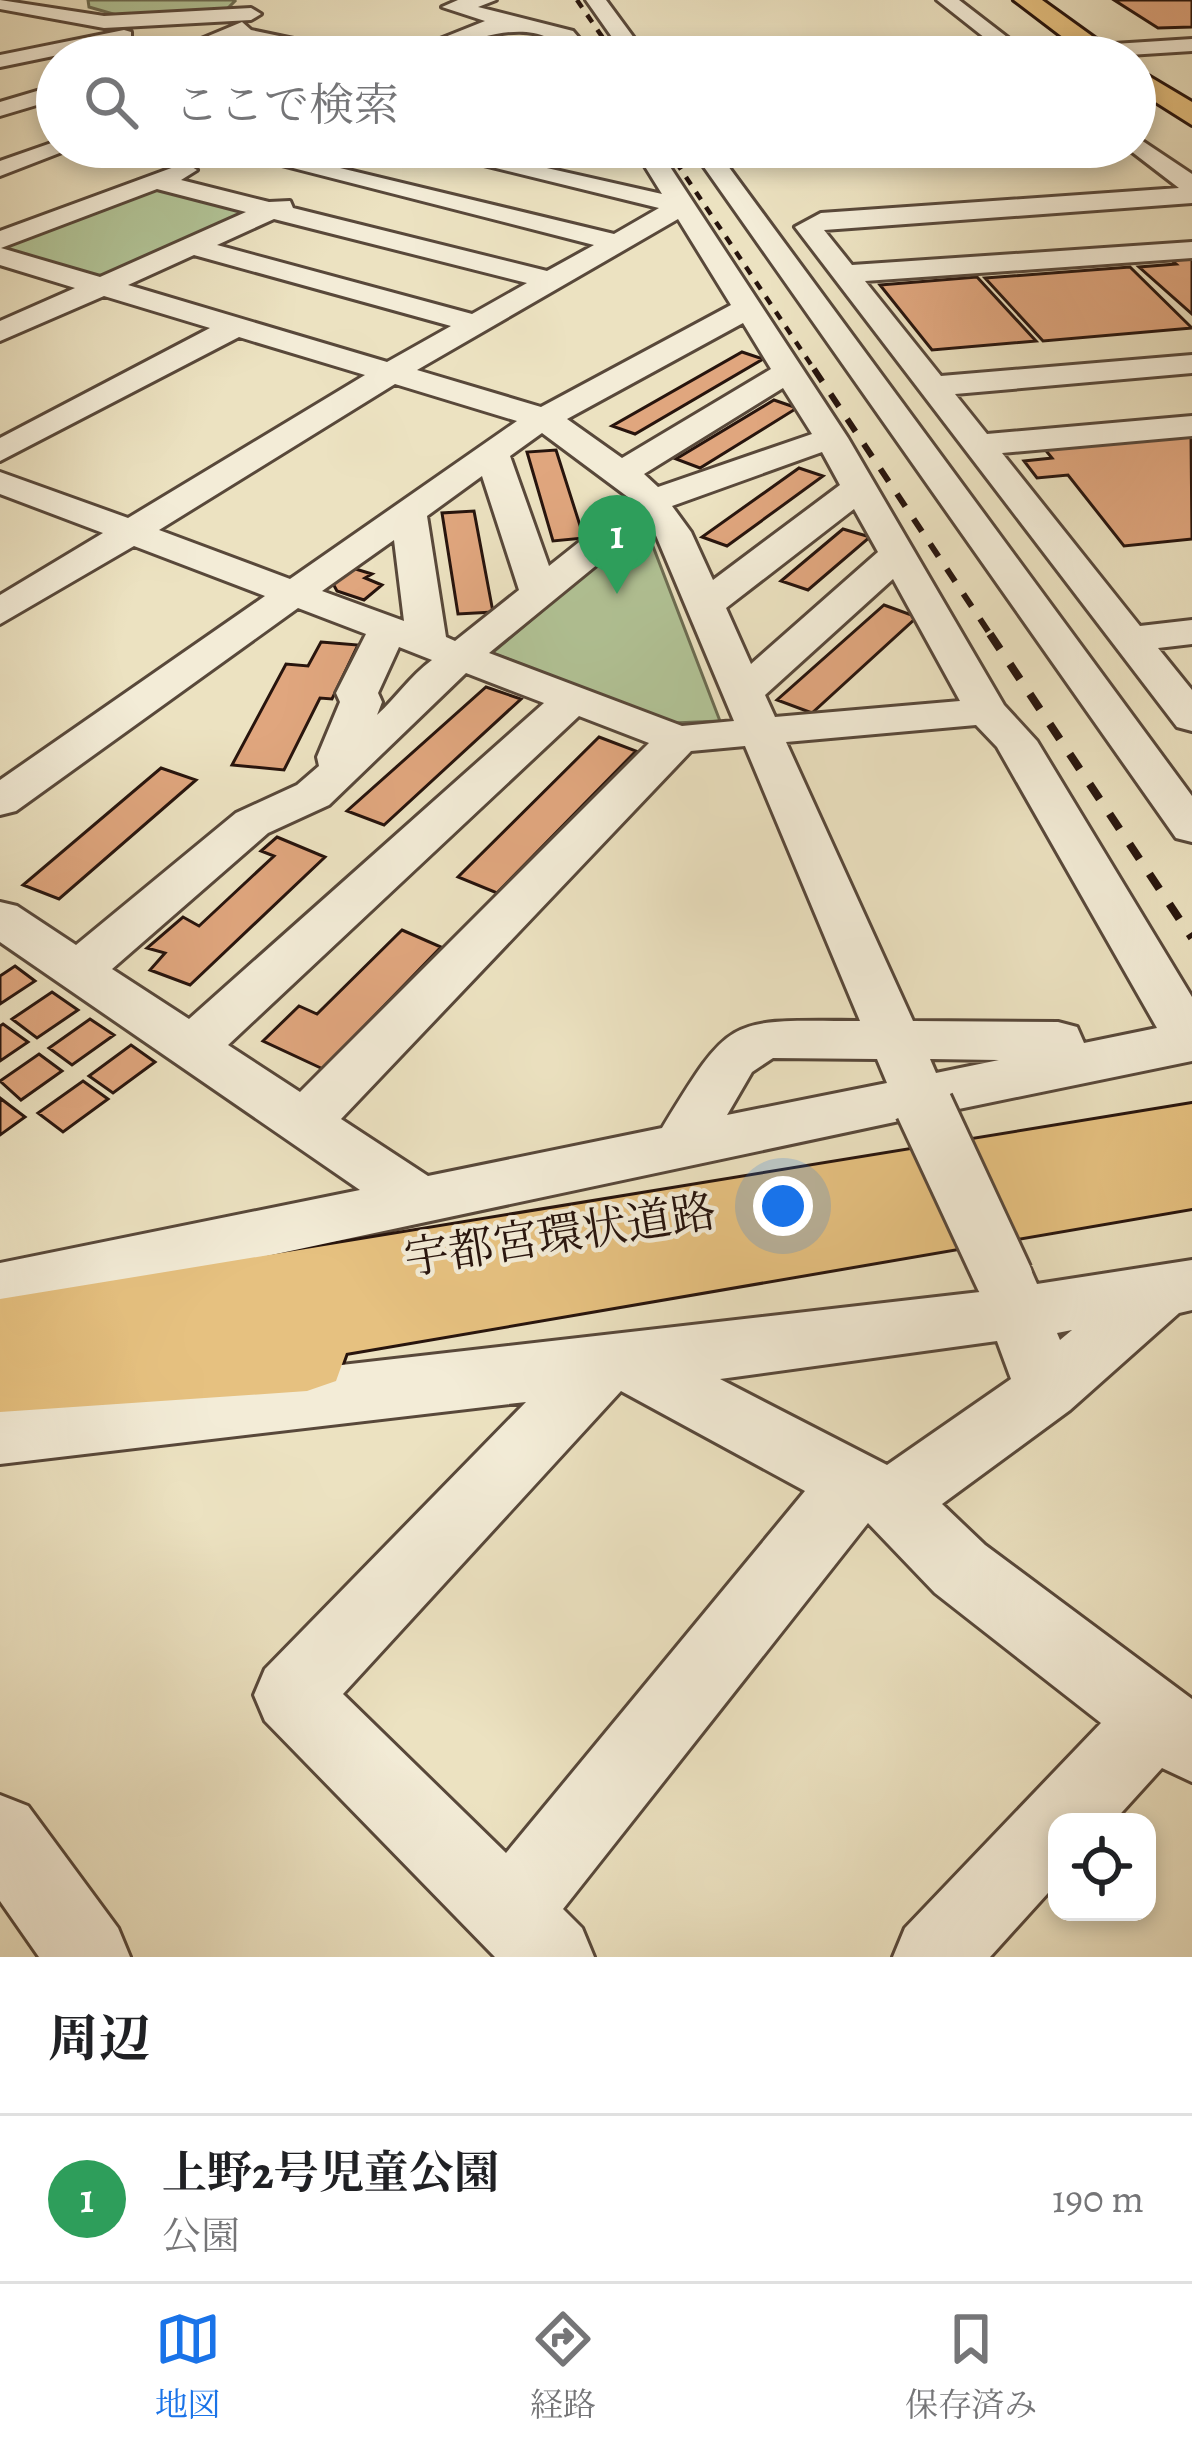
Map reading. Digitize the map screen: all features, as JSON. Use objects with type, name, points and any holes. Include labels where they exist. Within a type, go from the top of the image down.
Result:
[{"type":"highway","points":[[1033,6],[1084,36]]},
{"type":"highway","points":[[1156,78],[1192,99]]},
{"type":"highway","points":[[1156,91],[1192,116]]},
{"type":"highway","points":[[410,1231],[582,1212],[904,1136],[1192,1090]]},
{"type":"highway","name":"宇都宮環状道路","points":[[1,1381],[410,1231],[1192,1132]]},
{"type":"highway","name":"宇都宮環状道路","points":[[1,1381],[1192,1179]]},
{"type":"highway","points":[[1,1381],[362,1350],[1192,1210]]},
{"type":"street","points":[[486,0],[452,7],[567,36]]},
{"type":"street","points":[[596,0],[622,36]]},
{"type":"street","points":[[947,0],[994,36]]},
{"type":"street","points":[[0,3],[104,22],[226,36],[272,36]]},
{"type":"street","points":[[226,36],[258,6]]},
{"type":"street","points":[[461,36],[552,9]]},
{"type":"street","points":[[1156,50],[1192,46]]},
{"type":"street","points":[[0,61],[36,57]]},
{"type":"street","points":[[0,109],[36,98]]},
{"type":"street","points":[[31,100],[36,101]]},
{"type":"street","points":[[0,169],[36,156]]},
{"type":"street","points":[[1156,160],[1192,190]]},
{"type":"street","points":[[0,240],[187,168]]},
{"type":"street","points":[[311,168],[620,243]]},
{"type":"street","points":[[520,168],[682,206]]},
{"type":"street","points":[[0,1288],[410,1231],[682,1143],[913,1081],[1191,1041],[1015,741],[987,711],[831,438],[658,168]]},
{"type":"street","points":[[716,168],[1192,828]]},
{"type":"street","points":[[0,332],[347,177]]},
{"type":"street","points":[[155,182],[552,281]]},
{"type":"street","points":[[1192,190],[821,220],[808,226],[1192,718]]},
{"type":"street","points":[[0,612],[390,373],[682,206]]},
{"type":"street","points":[[191,246],[476,324]]},
{"type":"street","points":[[846,274],[1192,250]]},
{"type":"street","points":[[0,256],[551,424],[604,479],[664,516],[1012,1296],[1047,1390]]},
{"type":"street","points":[[0,801],[492,453],[752,318]]},
{"type":"street","points":[[0,451],[235,327]]},
{"type":"street","points":[[933,386],[1192,364]]},
{"type":"street","points":[[604,479],[788,372]]},
{"type":"street","points":[[978,445],[1192,426]]},
{"type":"street","points":[[343,769],[339,757],[361,702],[357,693],[426,643],[540,596],[616,535],[664,516],[768,460],[831,438]]},
{"type":"street","points":[[492,453],[540,596]]},
{"type":"street","points":[[604,479],[601,525],[616,535]]},
{"type":"street","points":[[0,482],[678,739],[763,735],[987,711]]},
{"type":"street","points":[[705,605],[859,488]]},
{"type":"street","points":[[78,970],[252,823],[313,795],[415,704],[426,643],[408,512]]},
{"type":"street","points":[[744,692],[897,555]]},
{"type":"street","points":[[1130,639],[1192,632]]},
{"type":"street","points":[[193,1046],[573,699]]},
{"type":"street","points":[[304,1121],[678,739]]},
{"type":"street","points":[[0,918],[304,1121],[410,1231]]},
{"type":"street","points":[[682,1143],[745,1046],[786,1037],[913,1081]]},
{"type":"street","points":[[1,1381],[430,1384],[616,1367],[1012,1296],[1177,1287]]},
{"type":"street","points":[[616,1367],[291,1695],[531,1934],[872,1492],[1047,1390],[1177,1287]]},
{"type":"street","points":[[616,1367],[872,1492],[960,1569],[1174,1732],[1073,1813]]},
{"type":"street","points":[[0,1834],[88,1957]]},
{"type":"street","points":[[934,1957],[1048,1836]]},
{"type":"green space","points":[[88,0],[235,1],[225,11],[127,18],[89,7]]},
{"type":"green space","points":[[162,187],[253,210],[110,277],[94,278],[0,250],[0,244]]},
{"type":"green space","points":[[632,535],[649,536],[720,721],[674,723],[492,653]]},
{"type":"building","points":[[1114,0],[1192,0],[1192,27],[1158,28]]},
{"type":"building","points":[[1188,256],[1192,260],[1192,314],[1139,267],[1176,264],[1169,258]]},
{"type":"building","points":[[1130,267],[1192,328],[1043,341],[985,278]]},
{"type":"building","points":[[977,277],[1036,341],[932,350],[880,285]]},
{"type":"building","points":[[742,352],[763,359],[635,434],[612,426]]},
{"type":"building","points":[[774,400],[797,408],[700,468],[676,459]]},
{"type":"building","points":[[1191,435],[1192,539],[1124,546],[1068,475],[1037,478],[1024,461],[1052,458],[1043,447]]},
{"type":"building","points":[[556,450],[584,538],[553,541],[527,452]]},
{"type":"building","points":[[799,468],[823,476],[727,546],[702,537]]},
{"type":"building","points":[[474,511],[493,612],[458,614],[442,513]]},
{"type":"building","points":[[843,529],[870,537],[808,590],[781,581]]},
{"type":"building","points":[[349,567],[372,574],[365,578],[382,585],[364,600],[337,591],[331,580]]},
{"type":"building","points":[[884,605],[917,617],[812,713],[777,700]]},
{"type":"building","points":[[321,642],[358,645],[332,699],[320,698],[284,770],[232,765],[286,664],[308,666]]},
{"type":"building","points":[[486,687],[521,699],[384,825],[347,811]]},
{"type":"building","points":[[599,737],[636,751],[497,893],[458,877]]},
{"type":"building","points":[[161,768],[196,780],[59,899],[23,885]]},
{"type":"building","points":[[277,837],[325,857],[190,985],[150,970],[165,953],[147,948],[183,917],[199,926],[274,856],[261,851]]},
{"type":"building","points":[[402,930],[441,947],[323,1069],[263,1041],[299,1006],[317,1014]]},
{"type":"building","points":[[15,966],[35,981],[0,1004],[0,976]]},
{"type":"building","points":[[52,992],[78,1010],[37,1038],[12,1019]]},
{"type":"building","points":[[90,1019],[114,1035],[72,1065],[49,1048]]},
{"type":"building","points":[[0,1026],[28,1042],[0,1061]]},
{"type":"building","points":[[131,1045],[155,1062],[113,1093],[89,1076]]},
{"type":"building","points":[[39,1054],[62,1071],[21,1100],[0,1081]]},
{"type":"building","points":[[83,1081],[108,1099],[63,1132],[38,1113]]},
{"type":"building","points":[[0,1098],[25,1117],[0,1135]]},
{"type":"railway","points":[[577,0],[602,36]]},
{"type":"railway","points":[[680,168],[814,369]]},
{"type":"railway","points":[[814,369],[992,637]]},
{"type":"railway","points":[[990,634],[1192,938]]},
{"type":"place","name":"上野2号児童公園","points":[[617,594]]}]
